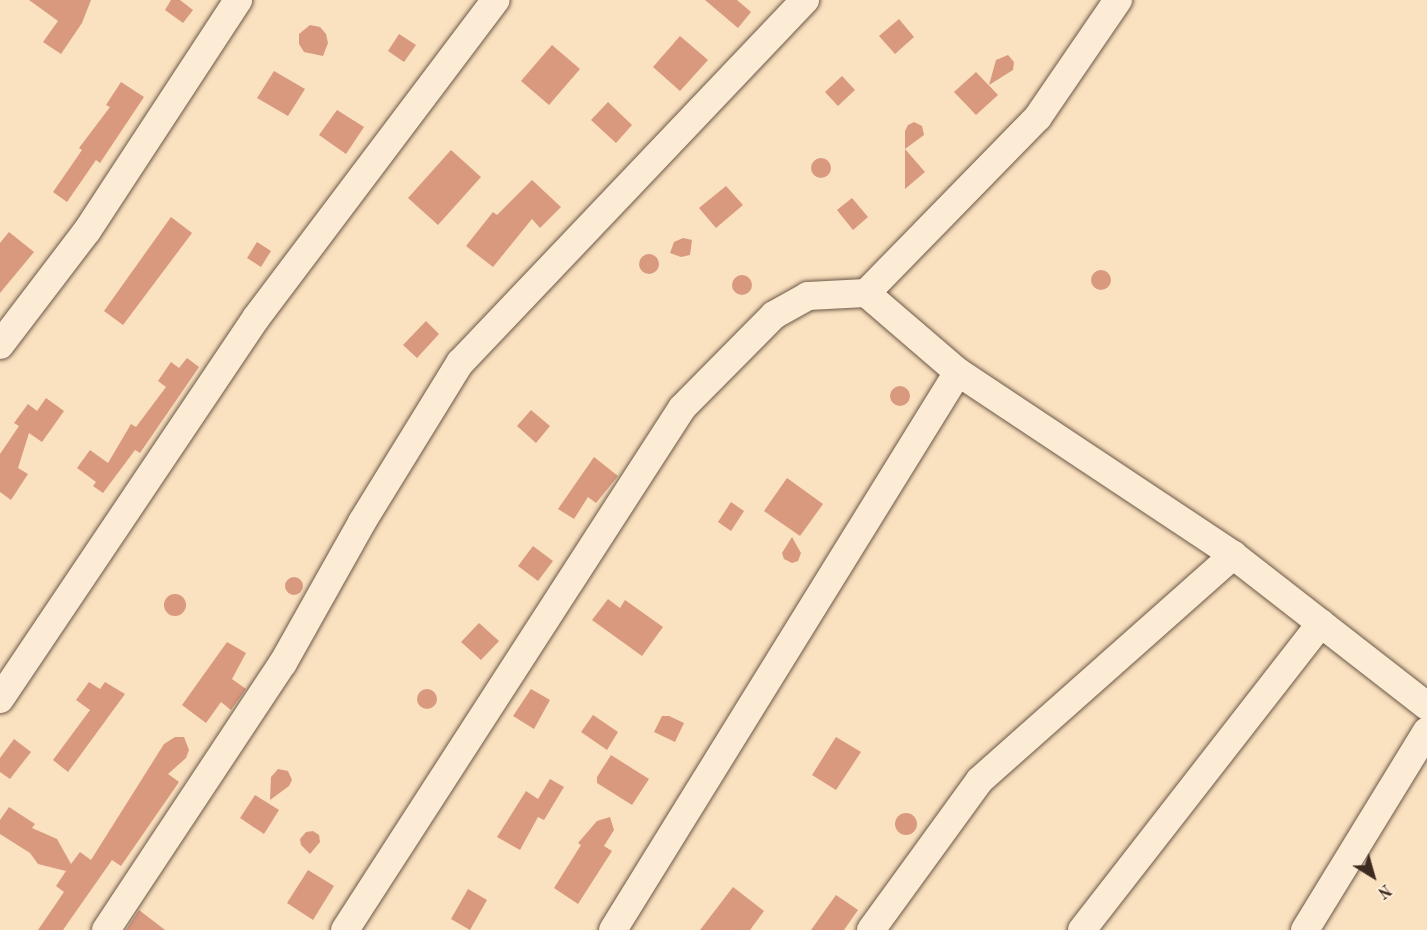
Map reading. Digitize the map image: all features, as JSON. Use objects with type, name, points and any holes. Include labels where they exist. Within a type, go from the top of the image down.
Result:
[{"type":"street","points":[[0,345],[87,231],[238,0]]},
{"type":"street","points":[[0,699],[256,318],[496,0]]},
{"type":"street","points":[[106,930],[283,663],[363,522],[460,363],[805,0]]},
{"type":"street","points":[[345,930],[682,408],[774,315],[808,296],[866,293],[1038,117],[1118,0]]},
{"type":"street","points":[[866,293],[958,372],[1233,555],[1427,706]]},
{"type":"street","points":[[613,930],[958,372]]},
{"type":"street","points":[[871,930],[980,780],[1233,555]]},
{"type":"street","points":[[1082,930],[1321,623]]},
{"type":"street","points":[[1305,930],[1427,731]]},
{"type":"building","points":[[29,0],[91,0],[82,23],[61,54],[43,42],[58,21]]},
{"type":"building","points":[[171,0],[180,0],[193,10],[183,23],[165,10]]},
{"type":"building","points":[[705,0],[737,0],[751,12],[738,28]]},
{"type":"building","points":[[899,19],[914,37],[895,54],[879,36]]},
{"type":"building","points":[[310,25],[320,27],[326,34],[328,43],[323,56],[304,52],[299,44],[299,34]]},
{"type":"building","points":[[399,34],[416,45],[404,62],[388,51]]},
{"type":"building","points":[[680,36],[708,60],[680,91],[653,67]]},
{"type":"building","points":[[552,45],[580,69],[549,105],[521,81]]},
{"type":"building","points":[[1008,55],[1014,62],[1013,70],[989,85],[996,60]]},
{"type":"building","points":[[274,71],[305,89],[288,116],[257,98]]},
{"type":"building","points":[[976,72],[998,95],[976,115],[954,92]]},
{"type":"building","points":[[842,76],[855,90],[838,106],[825,92]]},
{"type":"building","points":[[121,82],[144,97],[100,163],[96,160],[67,202],[53,192],[82,150],[79,148],[110,107],[106,105]]},
{"type":"building","points":[[608,102],[632,125],[616,143],[591,120]]},
{"type":"building","points":[[337,110],[364,127],[346,154],[319,135]]},
{"type":"building","points":[[914,122],[922,126],[924,135],[905,149],[905,131],[908,125]]},
{"type":"building","points":[[905,149],[925,172],[905,189]]},
{"type":"building","points":[[451,150],[481,177],[438,225],[408,198]]},
{"type":"building","points":[[821,158],[828,161],[831,168],[828,175],[821,178],[814,175],[811,168],[814,161]]},
{"type":"building","points":[[532,180],[561,207],[540,228],[532,219],[493,267],[466,246],[493,212],[497,215]]},
{"type":"building","points":[[726,186],[743,205],[716,228],[699,208]]},
{"type":"building","points":[[852,198],[868,217],[853,230],[837,210]]},
{"type":"building","points":[[171,217],[192,233],[123,325],[104,311]]},
{"type":"building","points":[[9,232],[34,252],[0,293],[0,243]]},
{"type":"building","points":[[683,238],[692,240],[690,255],[681,257],[670,253],[674,242]]},
{"type":"building","points":[[257,242],[271,251],[261,267],[247,258]]},
{"type":"building","points":[[649,254],[656,257],[659,264],[656,271],[649,274],[642,271],[639,264],[642,257]]},
{"type":"building","points":[[1101,270],[1108,273],[1111,280],[1108,287],[1101,290],[1094,287],[1091,280],[1094,273]]},
{"type":"building","points":[[742,275],[749,278],[752,285],[749,292],[742,295],[735,292],[732,285],[735,278]]},
{"type":"building","points":[[426,321],[439,334],[417,358],[403,345]]},
{"type":"building","points":[[187,358],[199,367],[140,453],[135,450],[103,493],[93,486],[96,482],[77,468],[90,450],[108,463],[131,424],[136,427],[166,387],[158,381],[171,362],[179,368]]},
{"type":"building","points":[[900,386],[907,389],[910,396],[907,403],[900,406],[893,403],[890,396],[893,389]]},
{"type":"building","points":[[46,398],[64,411],[42,442],[29,433],[18,468],[28,474],[11,500],[0,492],[0,454],[19,426],[14,423],[28,404],[37,411]]},
{"type":"building","points":[[531,410],[550,426],[536,443],[517,426]]},
{"type":"building","points":[[594,457],[618,476],[596,503],[588,497],[574,519],[558,509]]},
{"type":"building","points":[[787,478],[823,504],[800,536],[764,511]]},
{"type":"building","points":[[731,502],[744,511],[731,531],[718,522]]},
{"type":"building","points":[[792,537],[801,553],[798,561],[792,563],[784,559],[782,553]]},
{"type":"building","points":[[533,546],[553,561],[538,581],[518,566]]},
{"type":"building","points":[[290,577],[298,577],[303,582],[301,593],[290,595],[285,590],[285,582]]},
{"type":"building","points":[[175,594],[183,597],[186,605],[183,613],[175,616],[167,613],[164,605],[167,597]]},
{"type":"building","points":[[608,599],[620,608],[625,600],[663,627],[642,656],[592,620]]},
{"type":"building","points":[[479,623],[499,641],[481,660],[461,642]]},
{"type":"building","points":[[227,642],[246,653],[232,679],[246,689],[231,710],[221,702],[206,723],[182,705]]},
{"type":"building","points":[[89,682],[100,689],[105,682],[125,694],[68,772],[53,760],[90,710],[76,700]]},
{"type":"building","points":[[427,689],[434,692],[437,699],[434,706],[427,709],[420,706],[417,699],[420,692]]},
{"type":"building","points":[[531,689],[550,700],[534,729],[513,716]]},
{"type":"building","points":[[593,715],[618,732],[607,750],[581,732]]},
{"type":"building","points":[[662,716],[669,716],[684,723],[675,742],[654,732]]},
{"type":"building","points":[[175,737],[184,737],[189,750],[186,758],[168,774],[179,782],[121,866],[112,860],[63,930],[38,930],[64,892],[56,886],[66,871],[38,864],[30,853],[0,834],[0,820],[9,807],[35,824],[32,828],[57,839],[71,864],[80,852],[91,860],[164,744]]},
{"type":"building","points":[[836,737],[861,752],[836,790],[812,775]]},
{"type":"building","points":[[14,739],[31,752],[10,779],[0,772],[0,758]]},
{"type":"building","points":[[611,755],[649,779],[632,805],[597,783],[597,777]]},
{"type":"building","points":[[278,769],[288,771],[292,780],[289,786],[270,800],[271,777]]},
{"type":"building","points":[[550,779],[564,787],[544,820],[538,817],[520,850],[497,837],[526,791],[538,799]]},
{"type":"building","points":[[255,795],[279,810],[264,834],[240,818]]},
{"type":"building","points":[[906,813],[914,816],[917,824],[914,832],[906,835],[898,832],[895,824],[898,816]]},
{"type":"building","points":[[610,817],[614,830],[604,846],[612,851],[578,904],[554,888],[581,845],[578,843],[597,821]]},
{"type":"building","points":[[313,831],[319,835],[320,842],[310,854],[301,845],[300,839],[306,832]]},
{"type":"building","points":[[308,870],[334,886],[313,920],[287,903]]},
{"type":"building","points":[[733,887],[764,911],[750,930],[700,930]]},
{"type":"building","points":[[468,889],[487,900],[470,930],[451,919]]},
{"type":"building","points":[[836,895],[858,910],[844,930],[811,930]]},
{"type":"building","points":[[139,910],[165,930],[126,930]]}]
